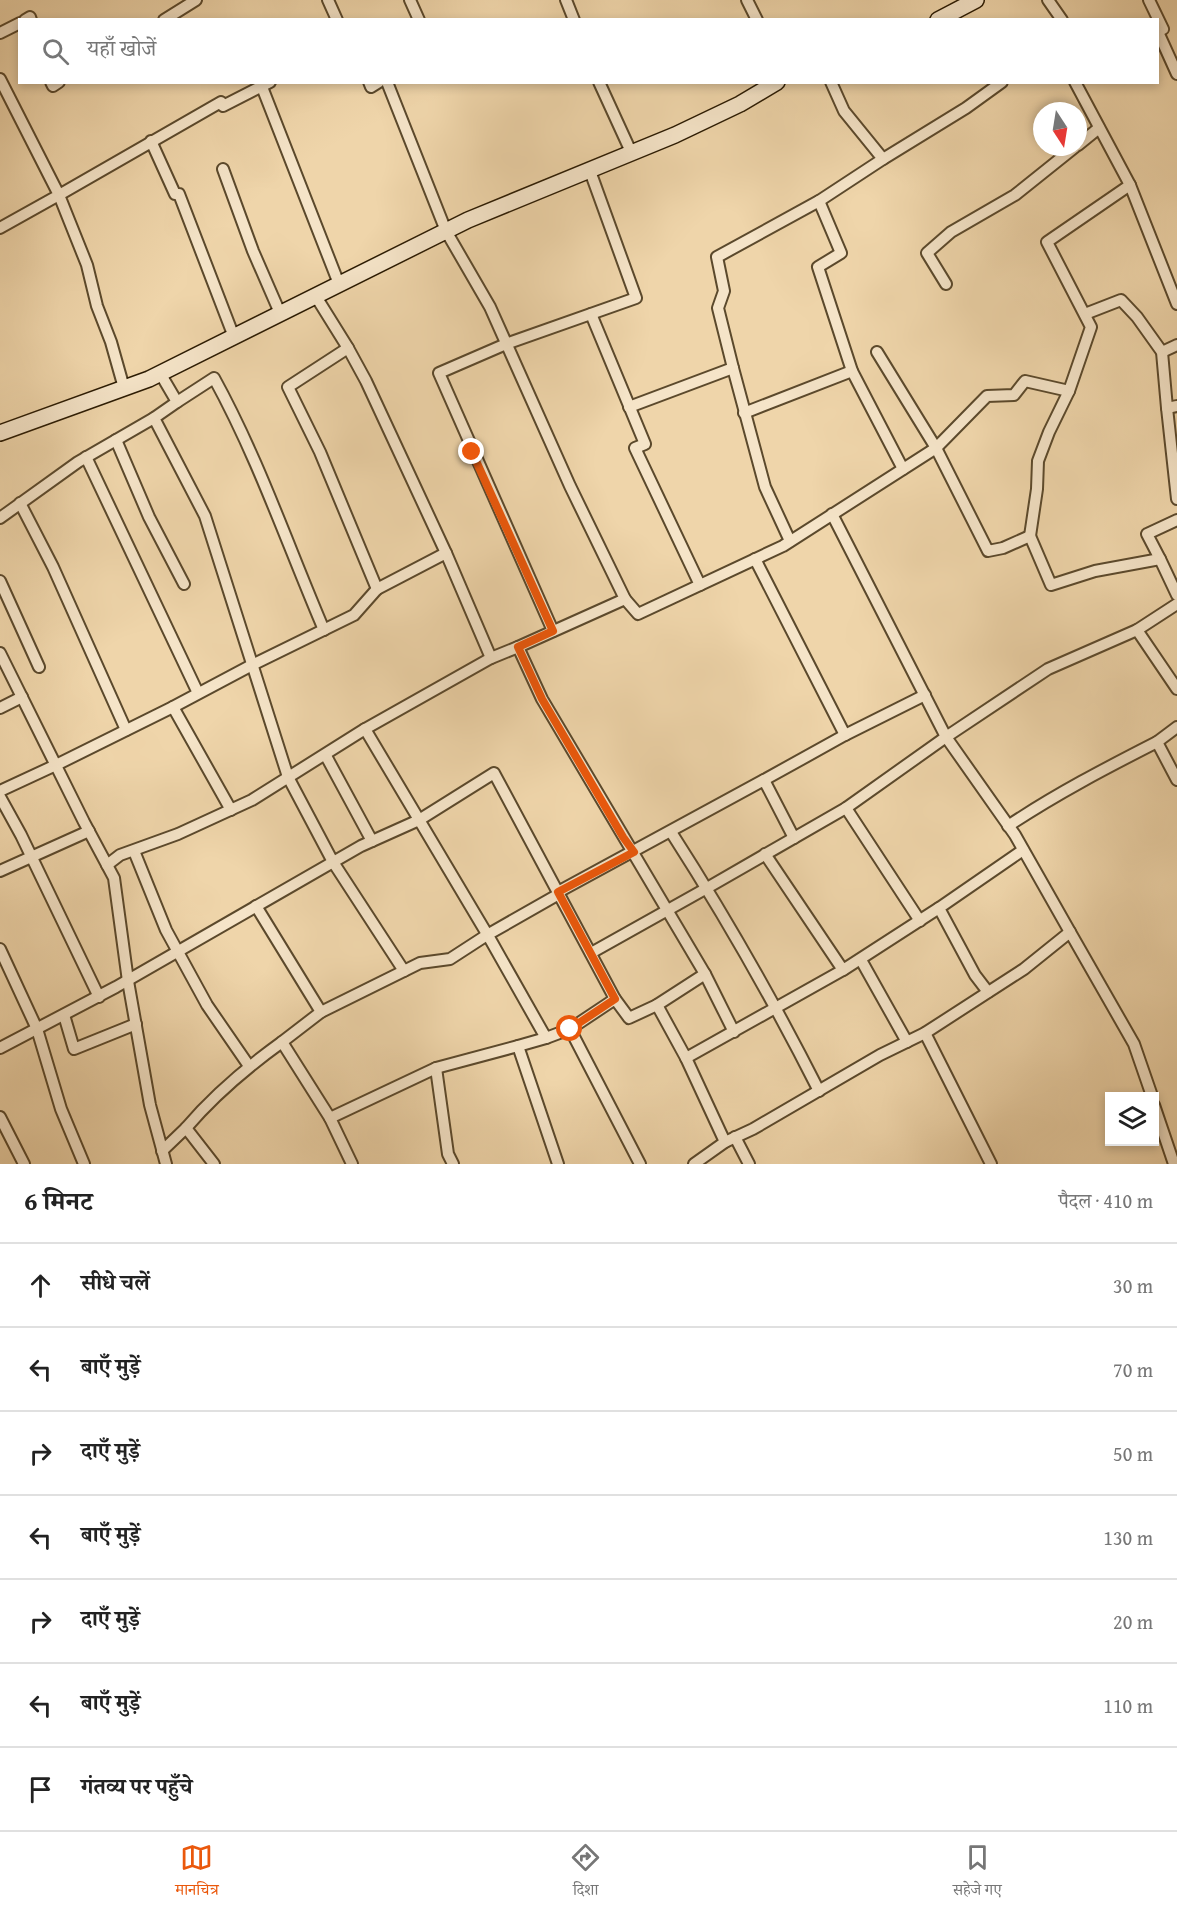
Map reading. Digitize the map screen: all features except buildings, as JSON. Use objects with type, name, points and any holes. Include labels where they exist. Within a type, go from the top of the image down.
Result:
[{"type":"street","points":[[167,18],[196,0]]},
{"type":"street","points":[[328,0],[336,18]]},
{"type":"street","points":[[410,0],[418,18]]},
{"type":"street","points":[[566,0],[573,18]]},
{"type":"street","points":[[747,0],[756,18]]},
{"type":"street","points":[[942,18],[976,0]]},
{"type":"street","points":[[1048,0],[1061,18]]},
{"type":"street","points":[[1149,0],[1158,18]]},
{"type":"street","points":[[0,33],[18,23]]},
{"type":"street","points":[[1159,34],[1177,74]]},
{"type":"street","points":[[0,79],[58,195],[87,265],[97,306],[111,342],[124,388]]},
{"type":"street","points":[[388,84],[446,231],[490,307],[570,486],[625,599],[638,614],[790,542],[936,448],[987,396],[1014,395],[1025,381],[1069,391]]},
{"type":"street","points":[[600,84],[632,154]]},
{"type":"street","points":[[0,433],[160,373],[468,220],[632,154],[740,104],[774,84]]},
{"type":"street","points":[[832,84],[844,111],[883,159]]},
{"type":"street","points":[[790,542],[765,487],[744,413],[718,308],[724,291],[717,257],[819,201],[966,108],[999,84]]},
{"type":"street","points":[[1076,84],[1130,185],[1177,304]]},
{"type":"street","points":[[0,228],[220,102],[223,106],[266,85],[339,284]]},
{"type":"street","points":[[1087,138],[1099,128]]},
{"type":"street","points":[[151,141],[175,194],[179,194],[234,337]]},
{"type":"street","points":[[946,284],[927,253],[951,232],[1015,195],[1064,156]]},
{"type":"street","points":[[223,169],[253,251],[280,313]]},
{"type":"street","points":[[553,631],[439,373],[506,344],[636,298],[590,171]]},
{"type":"street","points":[[1130,185],[1047,242],[1092,327],[1069,391],[1038,461],[1037,489],[1030,536],[1051,585],[1095,571],[1160,559]]},
{"type":"street","points":[[819,201],[842,253],[818,267],[852,371],[903,468]]},
{"type":"street","points":[[315,295],[366,381],[446,553],[491,658]]},
{"type":"street","points":[[1085,314],[1121,300],[1137,317],[1162,352],[1172,407],[1177,499]]},
{"type":"street","points":[[591,314],[645,444],[635,448],[700,585]]},
{"type":"street","points":[[1162,352],[1177,345]]},
{"type":"street","points":[[348,348],[288,387],[320,452],[377,589]]},
{"type":"street","points":[[877,352],[936,448],[988,551],[1003,548],[1030,536]]},
{"type":"street","points":[[629,407],[733,368]]},
{"type":"street","points":[[744,413],[852,371]]},
{"type":"street","points":[[160,373],[177,402]]},
{"type":"street","points":[[0,518],[86,457],[154,418],[214,378],[231,409],[258,470],[324,630]]},
{"type":"street","points":[[154,418],[206,516],[288,777],[333,862],[404,972]]},
{"type":"street","points":[[116,440],[149,517],[184,584]]},
{"type":"street","points":[[86,457],[198,693]]},
{"type":"street","points":[[20,503],[53,567],[126,730]]},
{"type":"street","points":[[832,514],[946,737],[1023,850],[1134,1044],[1151,1092]]},
{"type":"street","points":[[1177,520],[1147,534],[1177,595]]},
{"type":"street","points":[[0,790],[56,765],[354,615],[377,589],[446,553]]},
{"type":"street","points":[[755,559],[844,735]]},
{"type":"street","points":[[0,581],[39,667]]},
{"type":"street","points":[[107,864],[120,855],[252,800],[326,756],[365,729],[491,658],[625,599]]},
{"type":"street","points":[[591,952],[846,808],[946,737],[1048,669],[1137,630],[1177,604]]},
{"type":"street","points":[[1137,630],[1177,689]]},
{"type":"street","points":[[518,647],[542,699],[668,909],[705,974],[734,1032]]},
{"type":"street","points":[[0,653],[114,878],[128,981],[150,1105],[166,1164]]},
{"type":"street","points":[[162,1151],[203,1108],[249,1066],[321,1012],[420,963],[450,959],[559,893],[844,735],[925,695]]},
{"type":"street","points":[[0,708],[22,697]]},
{"type":"street","points":[[173,707],[231,810]]},
{"type":"street","points":[[1008,826],[1091,776],[1156,742],[1177,727]]},
{"type":"street","points":[[365,729],[546,1038]]},
{"type":"street","points":[[1156,742],[1177,780]]},
{"type":"street","points":[[326,756],[372,841]]},
{"type":"street","points":[[0,1048],[128,981],[333,862],[418,820],[494,773],[615,999],[629,1018],[657,1005],[705,974]]},
{"type":"street","points":[[764,780],[794,838]]},
{"type":"street","points":[[0,797],[99,997]]},
{"type":"street","points":[[846,808],[920,921]]},
{"type":"street","points":[[0,871],[89,831]]},
{"type":"street","points":[[671,832],[707,888],[777,1008],[819,1091]]},
{"type":"street","points":[[686,1058],[861,960],[1023,850]]},
{"type":"street","points":[[134,851],[166,930],[207,1005],[249,1066]]},
{"type":"street","points":[[765,854],[843,970]]},
{"type":"street","points":[[256,906],[321,1012]]},
{"type":"street","points":[[939,908],[975,975],[988,992]]},
{"type":"street","points":[[694,1164],[730,1139],[925,1034],[1024,969],[1070,932]]},
{"type":"street","points":[[0,949],[37,1029],[61,1109],[84,1164]]},
{"type":"street","points":[[861,960],[907,1042]]},
{"type":"street","points":[[330,1118],[436,1068],[546,1038],[570,1029],[615,999]]},
{"type":"street","points":[[657,1005],[730,1139],[749,1164]]},
{"type":"street","points":[[64,1015],[74,1049],[136,1024]]},
{"type":"street","points":[[570,1029],[640,1164]]},
{"type":"street","points":[[925,1034],[991,1164]]},
{"type":"street","points":[[282,1042],[330,1118],[352,1164]]},
{"type":"street","points":[[518,1046],[558,1164]]},
{"type":"street","points":[[436,1068],[448,1154],[453,1164]]},
{"type":"street","points":[[1159,1117],[1174,1164]]},
{"type":"street","points":[[2,1124],[24,1164]]},
{"type":"street","points":[[186,1128],[214,1164]]},
{"type":"route","points":[[472,452],[553,631],[518,647],[542,699],[634,852],[558,892],[615,999],[570,1029]]}]
